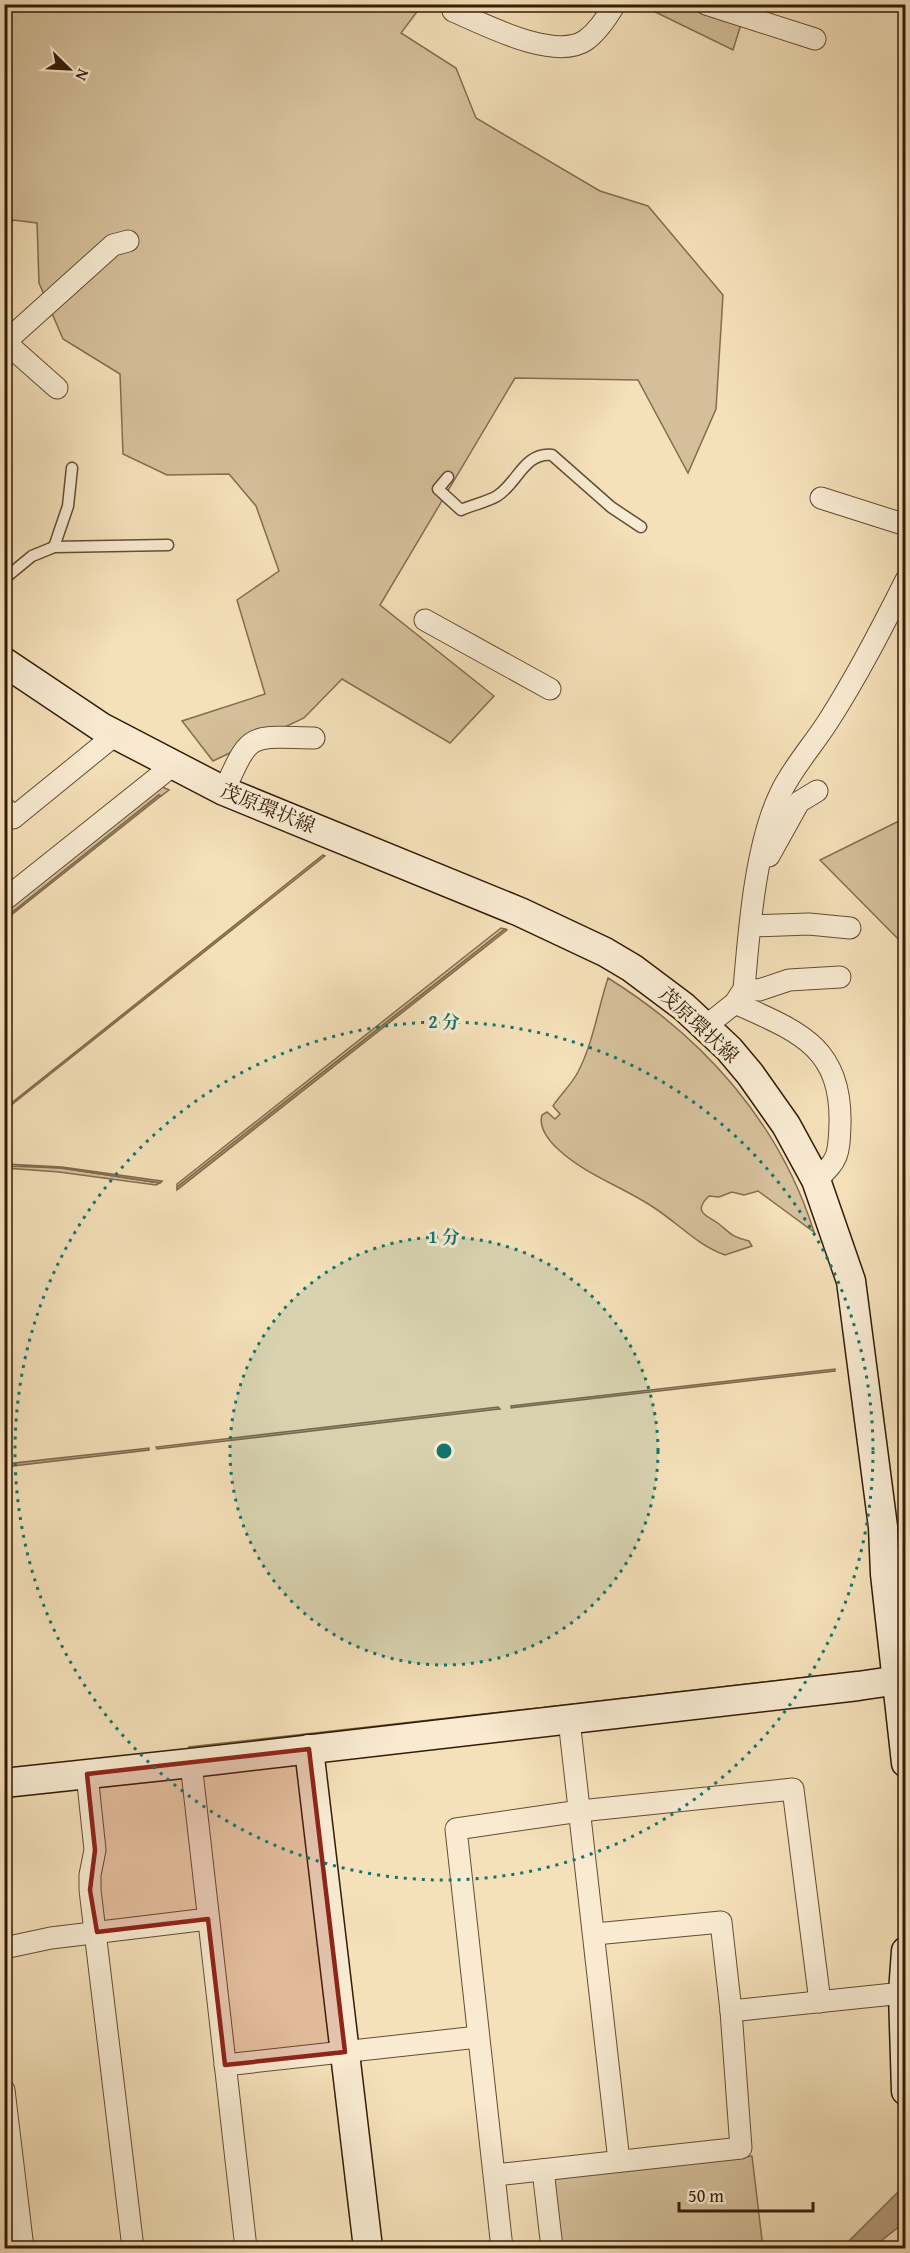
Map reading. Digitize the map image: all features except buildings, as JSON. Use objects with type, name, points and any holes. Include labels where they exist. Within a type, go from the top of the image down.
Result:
[{"type":"main road","name":"茂原環状線","points":[[4,662],[114,735],[224,791],[577,937],[632,968],[706,1026],[729,1049],[769,1099],[802,1152],[816,1180],[851,1281],[883,1527],[885,1574],[901,1679],[906,1763]]},
{"type":"main road","points":[[4,1783],[191,1764],[901,1679]]},
{"type":"main road","points":[[309,1749],[368,2248]]},
{"type":"main road","points":[[906,1951],[903,1993],[906,2091]]},
{"type":"street","points":[[453,11],[528,41],[554,46],[572,46],[586,40],[615,4]]},
{"type":"street","points":[[706,4],[815,39]]},
{"type":"street","points":[[57,388],[4,340],[13,335],[113,245],[128,241]]},
{"type":"street","points":[[821,498],[906,525]]},
{"type":"street","points":[[740,996],[756,881],[765,838],[781,792],[829,720],[870,652],[906,580]]},
{"type":"street","points":[[425,620],[550,689]]},
{"type":"street","points":[[4,807],[13,818],[114,735]]},
{"type":"street","points":[[224,791],[248,744],[259,737],[314,738]]},
{"type":"street","points":[[4,900],[172,766]]},
{"type":"street","points":[[756,881],[799,802],[817,791]]},
{"type":"street","points":[[751,926],[808,924],[850,928]]},
{"type":"street","points":[[706,1026],[740,996],[789,980],[840,977]]},
{"type":"street","points":[[740,996],[801,1036],[823,1056],[833,1073],[839,1104],[839,1154],[830,1169],[816,1180]]},
{"type":"street","points":[[569,1719],[619,2161]]},
{"type":"street","points":[[191,1764],[246,2248]]},
{"type":"street","points":[[87,1774],[95,1843],[90,1890],[97,1932],[133,2248]]},
{"type":"street","points":[[502,2248],[456,1829],[580,1811],[793,1789],[820,2002]]},
{"type":"street","points":[[4,1948],[51,1938],[208,1919]]},
{"type":"street","points":[[495,2175],[741,2148],[731,2011],[721,1922],[595,1934]]},
{"type":"street","points":[[731,2011],[903,1993]]},
{"type":"street","points":[[225,2065],[478,2037]]},
{"type":"street","points":[[4,2090],[23,2248]]},
{"type":"street","points":[[543,2170],[552,2248]]},
{"type":"lane","points":[[448,477],[438,489],[461,510],[498,496],[531,460],[542,454],[552,455],[611,507],[641,527]]},
{"type":"lane","points":[[54,547],[68,506],[72,468]]},
{"type":"lane","points":[[4,579],[32,556],[54,547],[168,545]]},
{"type":"highlighted area","points":[[309,1749],[345,2052],[225,2065],[208,1919],[97,1932],[90,1890],[95,1850],[87,1774]]},
{"type":"shaded area","points":[[5,5],[422,5],[401,33],[456,68],[476,118],[600,191],[648,206],[723,295],[716,409],[688,473],[638,380],[515,378],[380,605],[494,696],[450,743],[342,679],[304,718],[213,761],[182,721],[265,694],[237,600],[279,571],[256,506],[229,474],[167,475],[123,454],[120,374],[63,339],[39,283],[37,223],[13,220],[5,230]]},
{"type":"shaded area","points":[[641,5],[747,5],[733,50]]},
{"type":"shaded area","points":[[162,787],[169,790],[159,795],[5,918],[5,910]]},
{"type":"shaded area","points":[[159,795],[161,796],[5,920],[5,918]]},
{"type":"shaded area","points":[[905,818],[905,946],[820,860]]},
{"type":"shaded area","points":[[323,855],[325,856],[5,1110],[5,1108]]},
{"type":"shaded area","points":[[501,928],[505,929],[177,1187],[177,1184]]},
{"type":"shaded area","points":[[505,929],[507,930],[177,1190],[177,1187]]},
{"type":"shaded area","points":[[608,978],[643,1001],[675,1027],[734,1086],[759,1119],[781,1155],[799,1192],[814,1232],[758,1191],[744,1195],[732,1192],[719,1197],[709,1196],[702,1206],[704,1213],[732,1235],[749,1241],[752,1246],[725,1255],[697,1240],[641,1200],[581,1167],[549,1139],[543,1130],[542,1115],[547,1112],[555,1119],[560,1114],[553,1106],[575,1077],[583,1061]]},
{"type":"shaded area","points":[[5,1164],[62,1167],[162,1181],[160,1183],[61,1168]]},
{"type":"shaded area","points":[[5,1166],[61,1168],[160,1183],[156,1185],[59,1172],[5,1168]]},
{"type":"shaded area","points":[[835,1369],[835,1371],[511,1408],[511,1406]]},
{"type":"shaded area","points":[[498,1407],[500,1409],[157,1449],[156,1447]]},
{"type":"shaded area","points":[[149,1448],[149,1450],[5,1467],[5,1464]]},
{"type":"shaded area","points":[[835,1674],[546,1709],[545,1707]]},
{"type":"shaded area","points":[[537,1708],[537,1710],[190,1750],[189,1747]]},
{"type":"shaded area","points":[[752,2156],[763,2248],[559,2248],[551,2179]]},
{"type":"shaded area","points":[[905,2185],[905,2222],[872,2248],[842,2248]]}]
